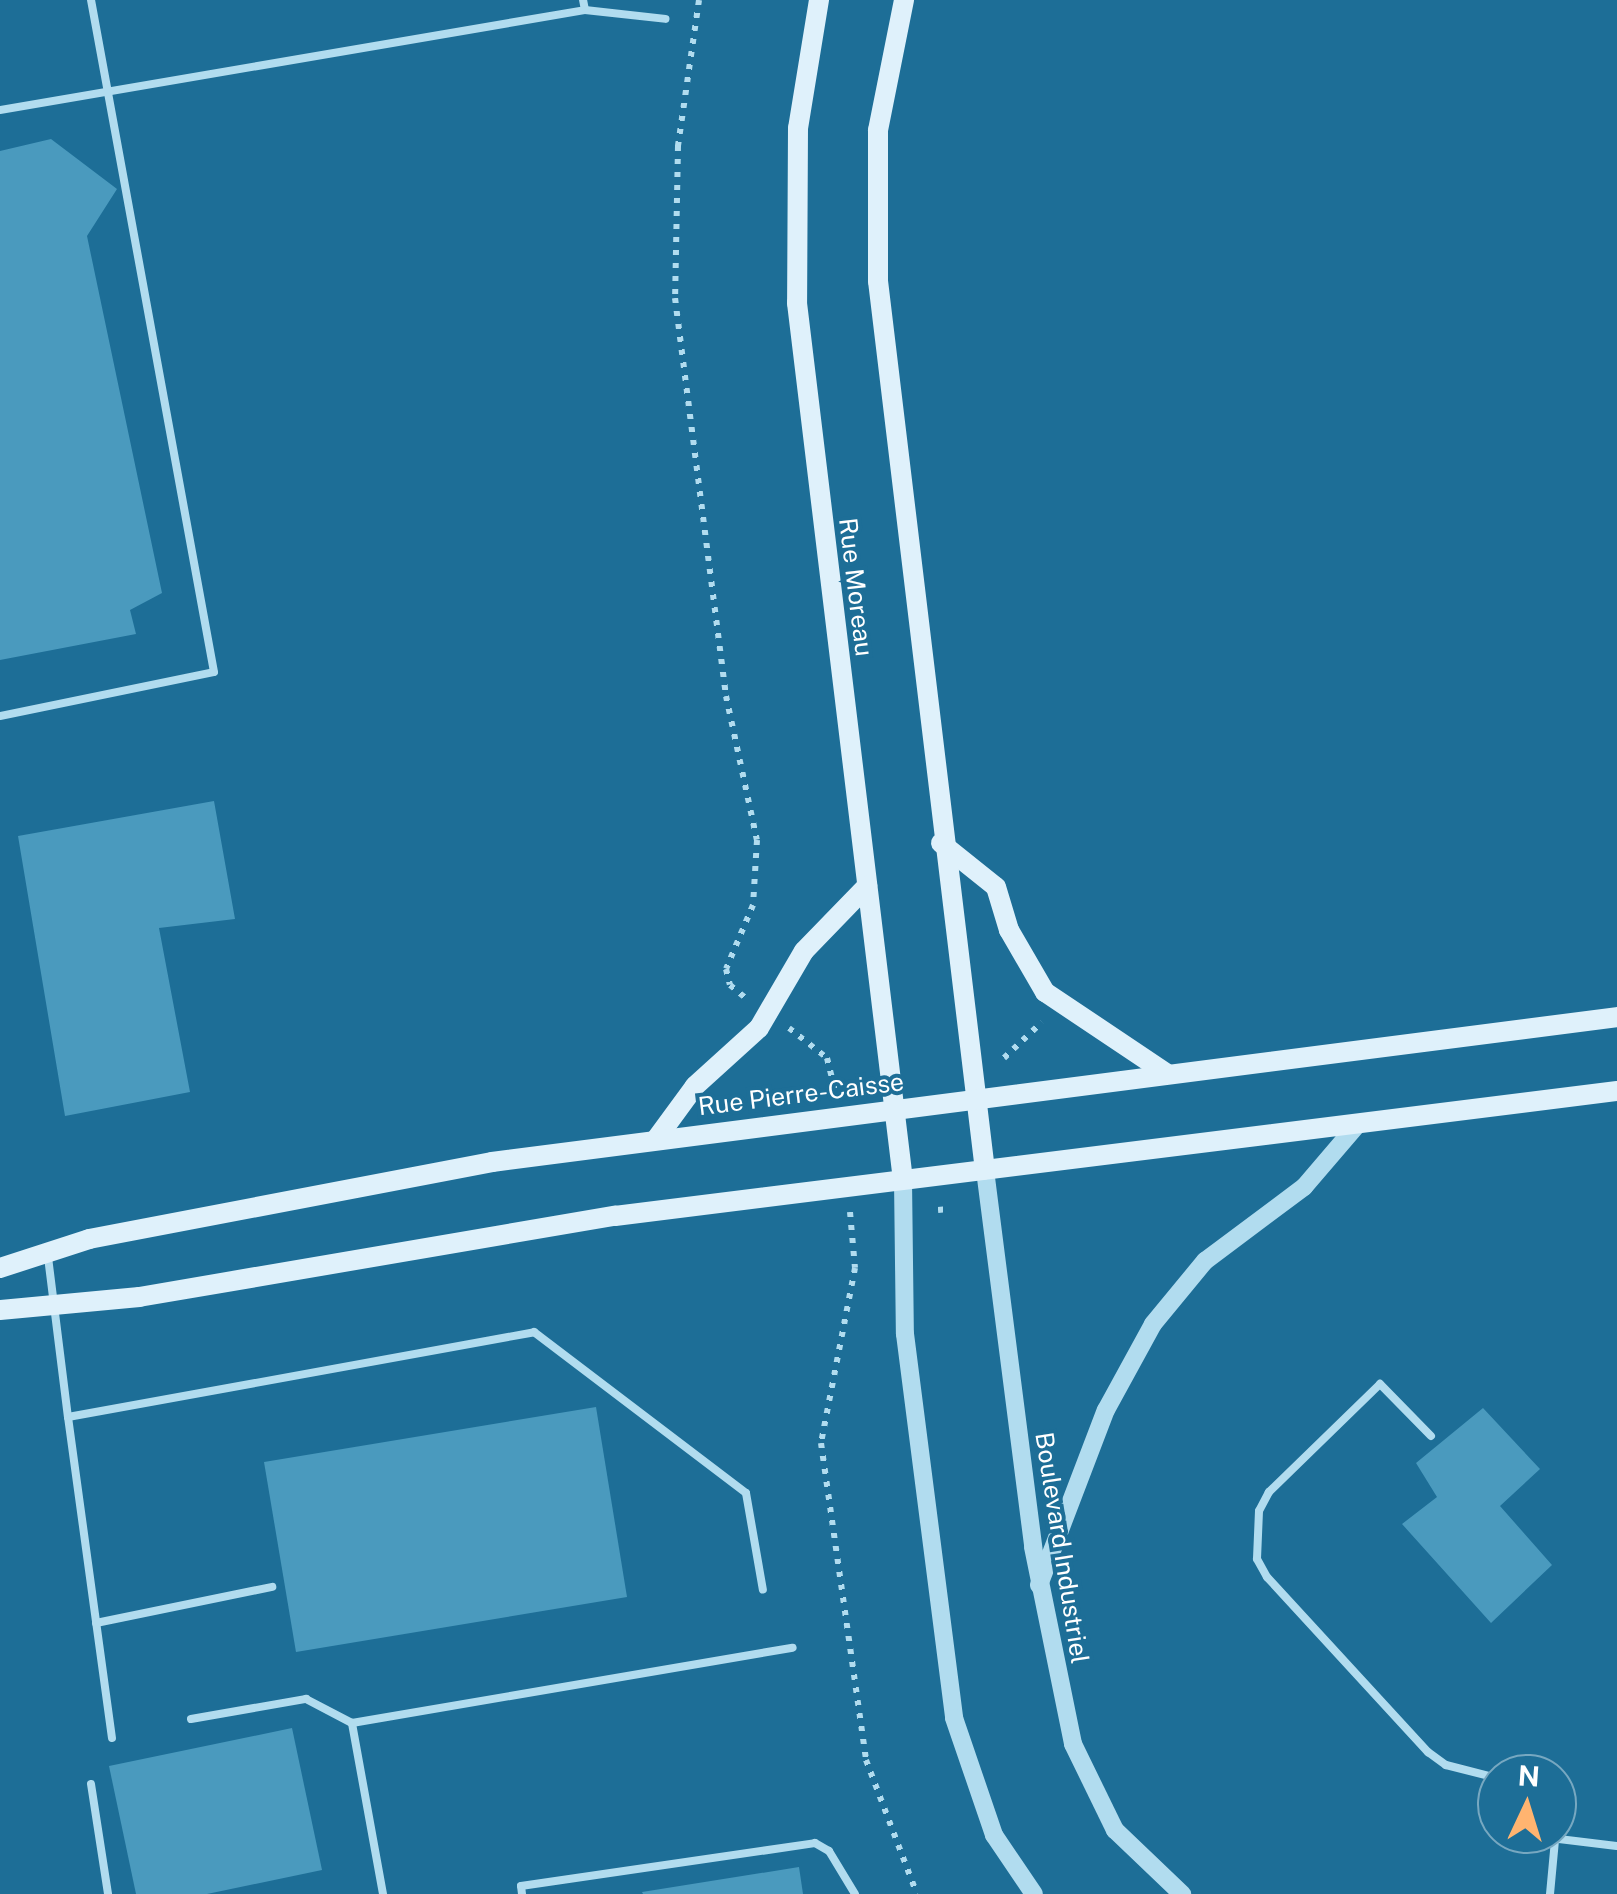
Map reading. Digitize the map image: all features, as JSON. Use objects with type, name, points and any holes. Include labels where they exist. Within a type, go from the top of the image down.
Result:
[{"type":"main road","name":"Rue Moreau","points":[[819,0],[798,128],[794,252],[903,1180]]},
{"type":"main road","points":[[904,0],[878,130],[875,238],[941,843],[985,1170]]},
{"type":"main road","points":[[941,843],[996,888],[1016,944],[1045,992],[1166,1073]]},
{"type":"main road","points":[[657,1138],[695,1086],[759,1028],[804,951],[867,886]]},
{"type":"main road","name":"Rue Pierre-Caisse","points":[[0,1268],[47,1252],[288,1199],[657,1138],[1617,1018]]},
{"type":"main road","points":[[0,1310],[54,1306],[547,1226],[1617,1091]]},
{"type":"street","points":[[1039,1586],[1106,1410],[1148,1331],[1205,1261],[1304,1187],[1358,1124]]},
{"type":"street","name":"Boulevard Industriel","points":[[985,1170],[1039,1586],[1063,1708],[1084,1774],[1134,1853],[1182,1894]]},
{"type":"street","points":[[903,1180],[905,1334],[954,1718],[970,1780],[994,1835],[1034,1894]]},
{"type":"lane","points":[[0,716],[214,672],[91,0]]},
{"type":"lane","points":[[0,110],[584,5],[666,18]]},
{"type":"lane","points":[[47,1252],[112,1738]]},
{"type":"lane","points":[[68,1417],[534,1332],[746,1493],[763,1590]]},
{"type":"lane","points":[[1431,1436],[1380,1384],[1269,1492],[1258,1522],[1257,1559],[1267,1578],[1428,1752],[1446,1765],[1477,1773]]},
{"type":"lane","points":[[96,1623],[272,1587]]},
{"type":"lane","points":[[191,1720],[306,1699],[352,1723],[793,1648]]},
{"type":"lane","points":[[352,1723],[380,1894]]},
{"type":"lane","points":[[90,1784],[108,1894]]},
{"type":"lane","points":[[1577,1841],[1617,1846]]},
{"type":"lane","points":[[522,1894],[520,1886],[814,1842],[829,1851],[855,1894]]},
{"type":"lane","points":[[1550,1894],[1557,1854]]},
{"type":"path","points":[[699,0],[678,146],[675,298],[726,696],[758,840],[753,905],[726,969],[735,991],[756,1004]]},
{"type":"path","points":[[1004,1058],[1043,1022]]},
{"type":"path","points":[[788,1027],[828,1058],[834,1085]]},
{"type":"path","points":[[938,1210],[948,1209]]},
{"type":"path","points":[[855,1268],[821,1443],[866,1760],[917,1894]]},
{"type":"building","points":[[51,139],[117,189],[87,236],[162,593],[130,610],[136,634],[0,660],[0,151]]},
{"type":"building","points":[[214,801],[235,919],[159,928],[190,1092],[65,1116],[18,836]]},
{"type":"building","points":[[596,1407],[627,1597],[296,1652],[264,1462]]},
{"type":"building","points":[[1483,1408],[1540,1469],[1500,1506],[1552,1565],[1491,1623],[1402,1524],[1437,1497],[1416,1463]]},
{"type":"building","points":[[292,1728],[322,1870],[207,1894],[136,1894],[109,1766]]},
{"type":"building","points":[[799,1867],[803,1894],[642,1892]]}]
